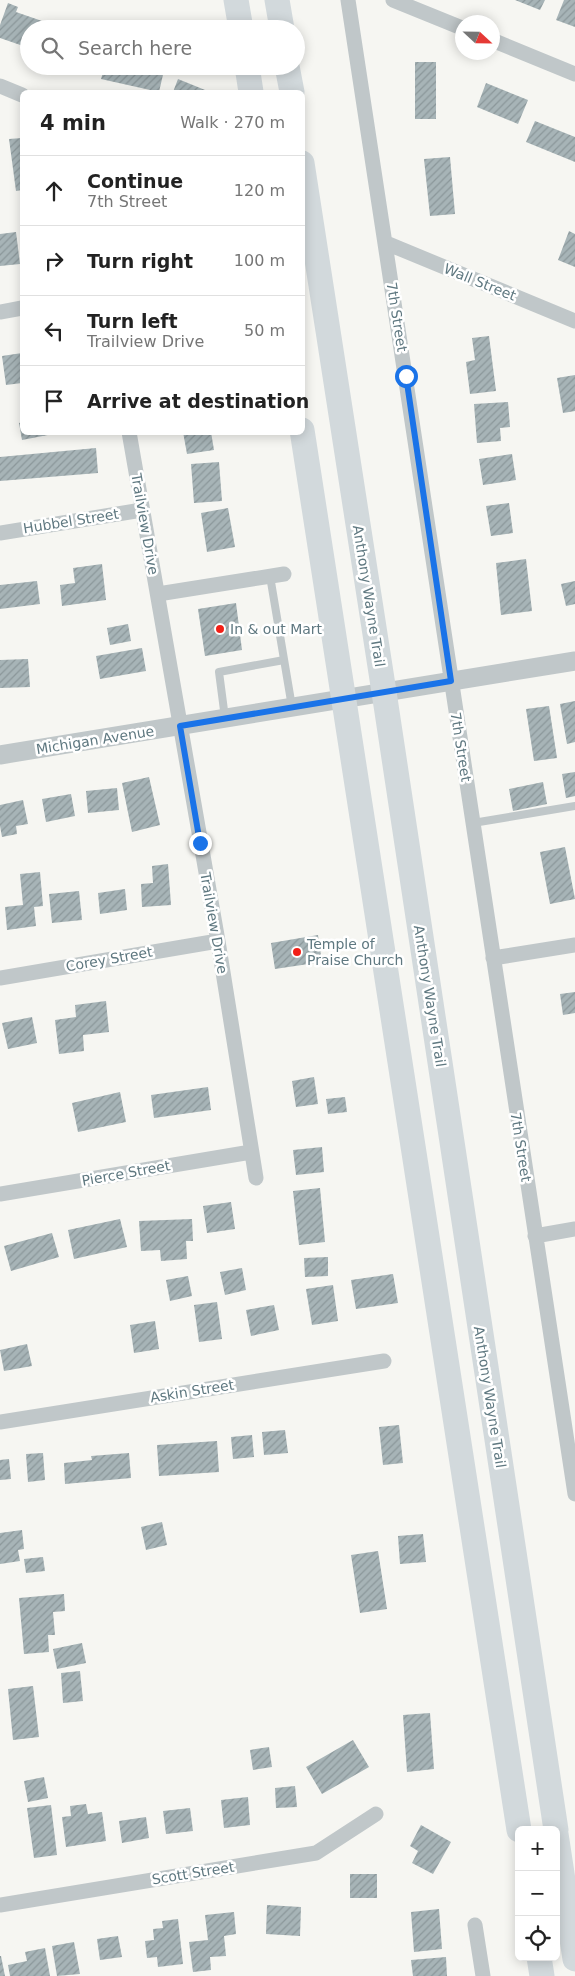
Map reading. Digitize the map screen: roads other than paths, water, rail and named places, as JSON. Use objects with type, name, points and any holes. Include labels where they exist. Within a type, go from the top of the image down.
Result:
[{"type":"highway","points":[[236,0],[239,20]]},
{"type":"highway","points":[[277,0],[280,20]]},
{"type":"highway","points":[[248,75],[251,90]]},
{"type":"highway","points":[[289,75],[292,90]]},
{"type":"highway","name":"Anthony Wayne Trail","points":[[305,182],[555,1826]]},
{"type":"highway","points":[[303,435],[518,1826]]},
{"type":"highway","points":[[560,1860],[575,1959]]},
{"type":"highway","points":[[540,1961],[542,1976]]},
{"type":"street","name":"7th Street","points":[[348,0],[575,1494]]},
{"type":"street","points":[[393,0],[455,25]]},
{"type":"street","points":[[500,43],[575,74]]},
{"type":"street","points":[[0,86],[20,94]]},
{"type":"street","name":"Wall Street","points":[[386,243],[575,322]]},
{"type":"street","points":[[0,312],[20,308]]},
{"type":"street","name":"Trailview Drive","points":[[130,435],[218,941],[256,1178]]},
{"type":"street","name":"Hubbel Street","points":[[0,533],[142,510]]},
{"type":"street","points":[[158,594],[277,575]]},
{"type":"street","name":"Michigan Avenue","points":[[0,755],[575,661]]},
{"type":"street","name":"Corey Street","points":[[0,978],[218,941]]},
{"type":"street","points":[[493,958],[575,945]]},
{"type":"street","name":"Pierce Street","points":[[0,1194],[252,1152]]},
{"type":"street","points":[[535,1236],[575,1229]]},
{"type":"street","name":"Askin Street","points":[[0,1422],[384,1361]]},
{"type":"street","name":"Scott Street","points":[[0,1904],[316,1853],[376,1814]]},
{"type":"street","points":[[475,1925],[483,1976]]},
{"type":"lane","points":[[277,575],[284,660],[292,707]]},
{"type":"lane","points":[[225,718],[219,672],[284,660]]},
{"type":"lane","points":[[473,823],[575,806]]},
{"type":"place","name":"In & out Mart","points":[[220,629]]},
{"type":"place","name":"Temple of Praise Church","points":[[297,952]]}]
